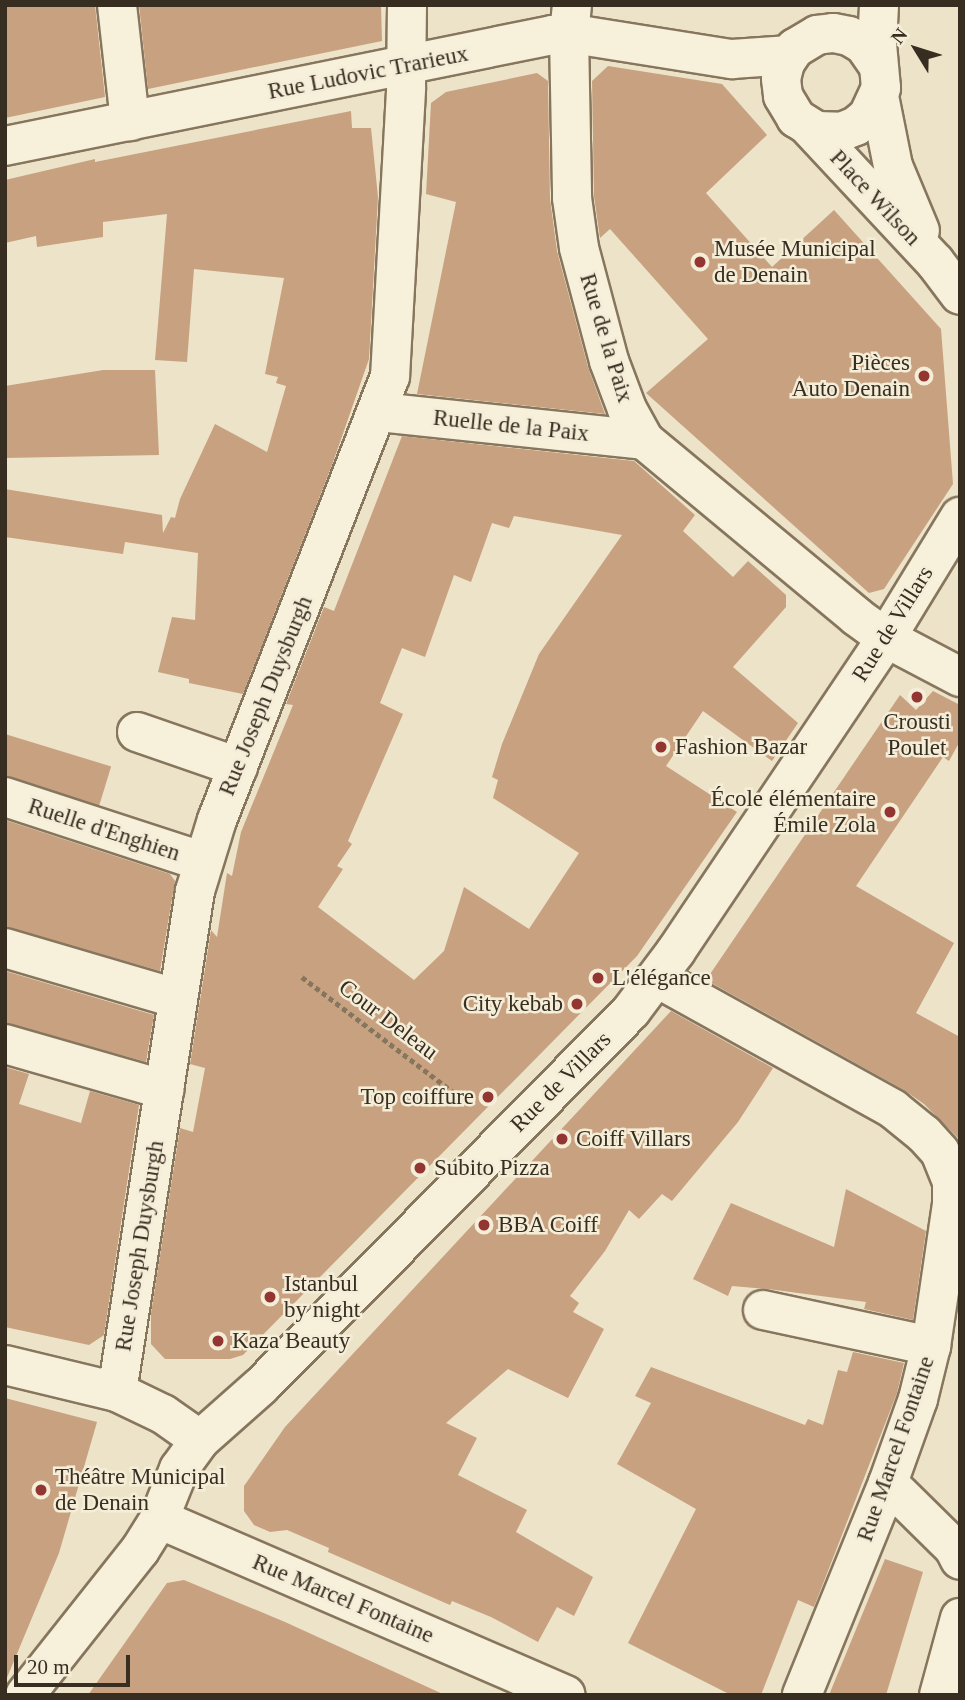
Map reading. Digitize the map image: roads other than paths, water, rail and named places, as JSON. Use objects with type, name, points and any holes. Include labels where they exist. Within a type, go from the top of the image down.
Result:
[{"type":"street","points":[[117,5],[130,121]]},
{"type":"street","name":"Rue Joseph Duysburgh","points":[[117,1392],[195,891],[238,767],[379,412],[393,357],[407,67],[407,5]]},
{"type":"street","points":[[783,96],[781,79],[826,5]]},
{"type":"street","name":"Place Wilson","points":[[879,5],[879,81],[892,166],[905,201],[934,262]]},
{"type":"street","name":"Rue Ludovic Trarieux","points":[[5,146],[407,67],[534,38],[571,20],[732,59],[783,96]]},
{"type":"street","name":"Rue de la Paix","points":[[571,20],[572,198],[579,248],[609,361],[627,409],[644,440],[857,617],[886,638],[960,677]]},
{"type":"street","points":[[799,47],[825,33],[849,36],[870,51],[879,81]]},
{"type":"street","name":"Rue Ludovic Trarieux","points":[[732,59],[799,47]]},
{"type":"street","name":"Place Wilson","points":[[809,127],[833,133],[856,126],[868,116],[879,81]]},
{"type":"street","name":"Place Wilson","points":[[783,96],[796,118],[809,127],[934,262]]},
{"type":"street","points":[[934,262],[960,295]]},
{"type":"street","name":"Ruelle de la Paix","points":[[379,412],[644,440]]},
{"type":"street","name":"Rue de Villars","points":[[25,1695],[140,1550],[159,1520],[179,1469],[201,1440],[269,1379],[631,1011],[657,978],[886,638],[960,517]]},
{"type":"street","points":[[137,732],[238,767]]},
{"type":"street","name":"Ruelle d'Enghien","points":[[5,797],[204,862]]},
{"type":"street","points":[[5,948],[178,999]]},
{"type":"street","name":"Rue Marcel Fontaine","points":[[657,978],[893,1109],[924,1134],[950,1162],[952,1204],[931,1346],[918,1399],[888,1483],[802,1695]]},
{"type":"street","points":[[5,1044],[164,1090]]},
{"type":"street","points":[[763,1310],[931,1346]]},
{"type":"street","points":[[5,1365],[117,1392],[163,1414],[201,1440]]},
{"type":"street","points":[[888,1483],[954,1548],[960,1560]]},
{"type":"street","name":"Rue Marcel Fontaine","points":[[159,1520],[566,1695]]},
{"type":"street","points":[[939,1695],[960,1618]]},
{"type":"place","name":"Musée Municipal de Denain","points":[[700,262]]},
{"type":"place","name":"Pièces Auto Denain","points":[[924,376]]},
{"type":"place","name":"Crousti Poulet","points":[[917,697]]},
{"type":"place","name":"Fashion Bazar","points":[[661,747]]},
{"type":"place","name":"École élémentaire Émile Zola","points":[[890,812]]},
{"type":"place","name":"L'élégance","points":[[598,978]]},
{"type":"place","name":"City kebab","points":[[577,1004]]},
{"type":"place","name":"Top coiffure","points":[[488,1097]]},
{"type":"place","name":"Coiff Villars","points":[[562,1139]]},
{"type":"place","name":"Subito Pizza","points":[[420,1168]]},
{"type":"place","name":"BBA Coiff","points":[[484,1225]]},
{"type":"place","name":"Istanbul by night","points":[[270,1297]]},
{"type":"place","name":"Kaza Beauty","points":[[218,1341]]},
{"type":"place","name":"Théâtre Municipal de Denain","points":[[41,1490]]}]
